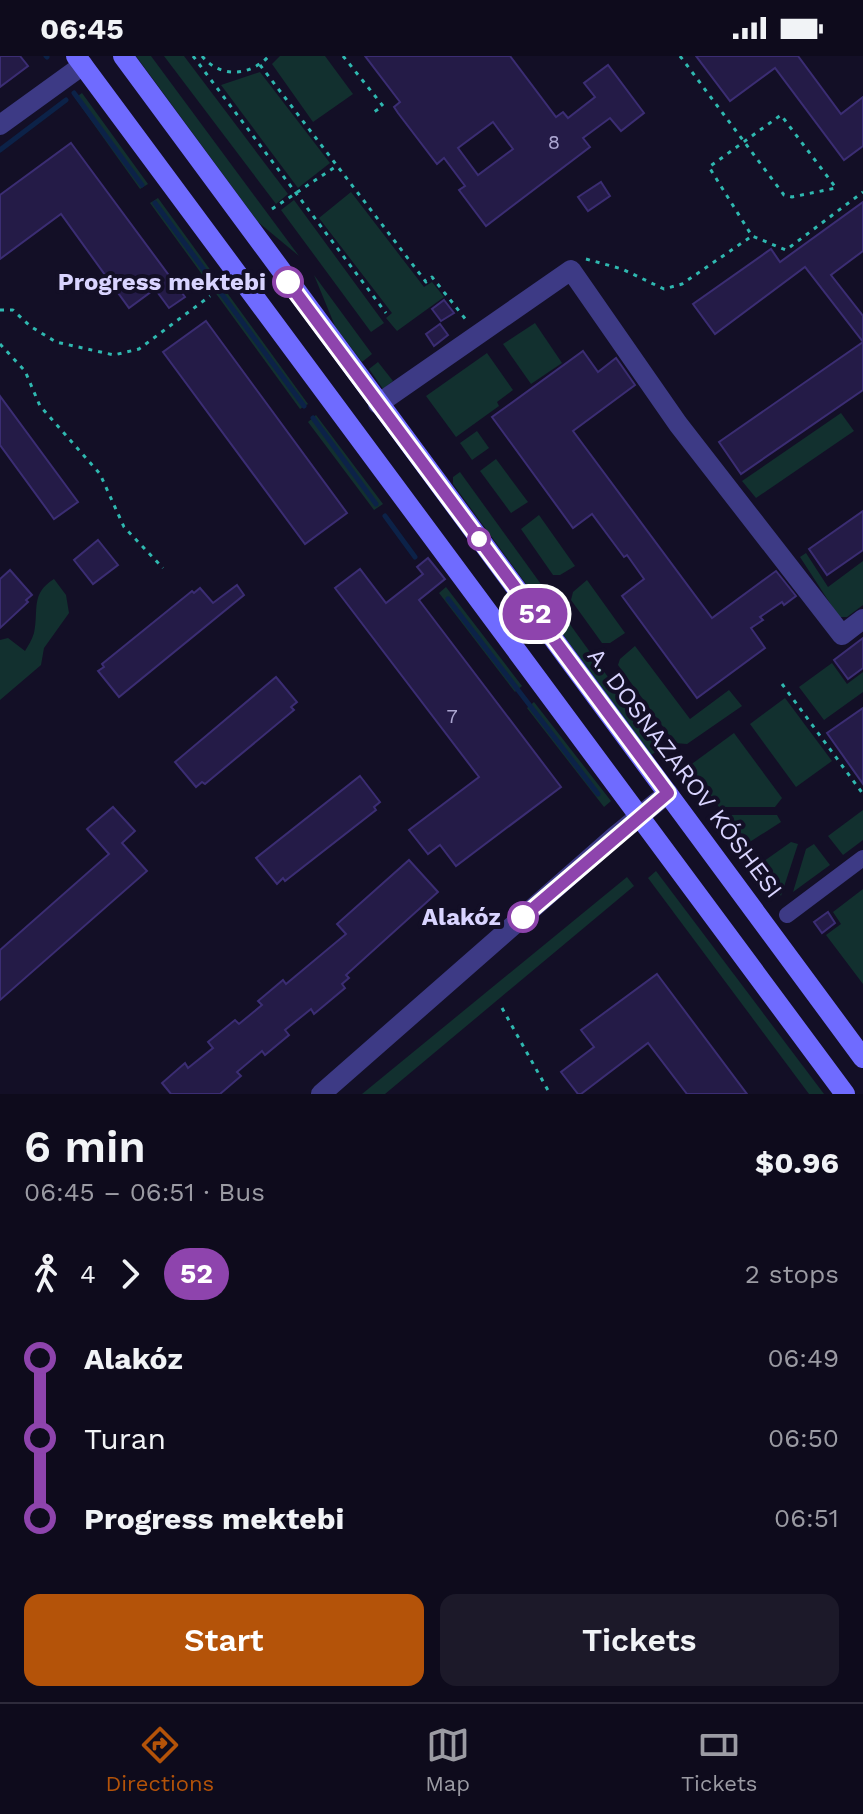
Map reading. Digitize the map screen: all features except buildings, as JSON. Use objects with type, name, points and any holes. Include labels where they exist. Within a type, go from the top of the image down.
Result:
[{"type":"main road","name":"A. DOSNAZAROV KÓSHESI","points":[[123,56],[863,1058]]},
{"type":"main road","points":[[79,60],[845,1094]]},
{"type":"main road","points":[[618,788],[634,786],[648,766]]},
{"type":"main road","points":[[675,863],[677,844],[690,836],[700,838]]},
{"type":"street","points":[[0,125],[79,60]]},
{"type":"street","points":[[378,404],[571,270],[678,424],[842,635],[863,619]]},
{"type":"street","points":[[321,1094],[668,793]]},
{"type":"street","points":[[787,915],[863,858]]},
{"type":"path","points":[[193,56],[386,313]]},
{"type":"path","points":[[202,56],[218,69],[232,73],[247,71],[269,56]]},
{"type":"path","points":[[343,56],[383,106],[374,112]]},
{"type":"path","points":[[680,56],[744,141],[784,195],[792,197],[836,188],[781,115],[744,141],[709,167],[752,236],[786,250],[863,192]]},
{"type":"path","points":[[260,65],[426,282],[432,277],[477,336]]},
{"type":"path","points":[[272,209],[338,165]]},
{"type":"path","points":[[586,259],[622,269],[664,289],[682,284],[752,236]]},
{"type":"path","points":[[0,310],[13,310],[30,326],[56,342],[114,355],[139,349],[210,296]]},
{"type":"path","points":[[0,344],[25,371],[40,406],[100,474],[124,527],[163,568]]},
{"type":"path","points":[[782,684],[863,794]]},
{"type":"path","points":[[502,1008],[550,1094]]},
{"type":"green space","points":[[136,56],[151,56],[299,256],[258,222]]},
{"type":"green space","points":[[164,56],[184,56],[288,194],[276,204]]},
{"type":"green space","points":[[280,56],[325,56],[353,94],[313,122],[272,64]]},
{"type":"green space","points":[[260,72],[330,163],[298,188],[221,85]]},
{"type":"green space","points":[[82,93],[148,184],[140,189],[75,98]]},
{"type":"green space","points":[[351,192],[424,287],[432,282],[444,297],[397,331],[386,318],[392,313],[319,218]]},
{"type":"green space","points":[[158,198],[308,404],[300,409],[150,203]]},
{"type":"green space","points":[[294,200],[384,323],[371,332],[281,210]]},
{"type":"green space","points":[[314,275],[372,354],[362,362],[335,326]]},
{"type":"green space","points":[[535,323],[562,363],[531,384],[503,344]]},
{"type":"green space","points":[[487,353],[513,390],[497,402],[499,406],[456,437],[426,396]]},
{"type":"green space","points":[[378,362],[393,381],[383,389],[369,369]]},
{"type":"green space","points":[[841,413],[854,431],[756,498],[742,481]]},
{"type":"green space","points":[[316,415],[383,504],[374,510],[308,422]]},
{"type":"green space","points":[[477,431],[489,448],[472,460],[460,443]]},
{"type":"green space","points":[[496,459],[528,502],[511,513],[480,471]]},
{"type":"green space","points":[[460,472],[660,749],[651,755],[453,484],[453,477]]},
{"type":"green space","points":[[539,515],[575,566],[560,575],[553,575],[521,529]]},
{"type":"green space","points":[[806,553],[828,587],[863,561],[863,605],[847,617],[839,617],[800,557]]},
{"type":"green space","points":[[54,579],[66,595],[69,613],[44,648],[41,665],[0,700],[0,640],[8,638],[25,651],[34,633],[38,597]]},
{"type":"green space","points":[[587,580],[625,633],[610,643],[602,643],[571,600],[573,592]]},
{"type":"green space","points":[[446,587],[522,686],[515,692],[439,593]]},
{"type":"green space","points":[[635,646],[690,719],[729,690],[742,706],[687,744],[675,743],[618,665],[620,659]]},
{"type":"green space","points":[[832,663],[847,684],[863,672],[863,692],[824,720],[799,687]]},
{"type":"green space","points":[[785,698],[832,761],[796,787],[750,724]]},
{"type":"green space","points":[[534,702],[611,801],[604,807],[527,708]]},
{"type":"green space","points":[[734,733],[782,798],[775,807],[719,807],[689,766]]},
{"type":"green space","points":[[863,810],[863,840],[843,855],[828,836]]},
{"type":"green space","points":[[722,815],[777,815],[781,822],[745,845]]},
{"type":"green space","points":[[791,842],[798,844],[781,896],[760,864]]},
{"type":"green space","points":[[814,844],[830,865],[793,892],[806,849]]},
{"type":"green space","points":[[656,871],[824,1094],[809,1094],[648,878]]},
{"type":"green space","points":[[627,877],[634,886],[385,1094],[362,1094]]},
{"type":"green space","points":[[863,889],[863,984],[826,935],[841,924],[833,912]]},
{"type":"waterway","points":[[74,93],[142,185]]},
{"type":"waterway","points":[[0,150],[66,100]]},
{"type":"waterway","points":[[155,203],[304,406]]},
{"type":"waterway","points":[[313,418],[376,504]]},
{"type":"waterway","points":[[385,516],[415,557]]},
{"type":"waterway","points":[[448,599],[598,794]]},
{"type":"bus line","name":"52","points":[[288,282],[668,793],[523,917]]},
{"type":"place","name":"Progress mektebi","points":[[288,282]]},
{"type":"place","name":"Alakóz","points":[[523,917]]}]
